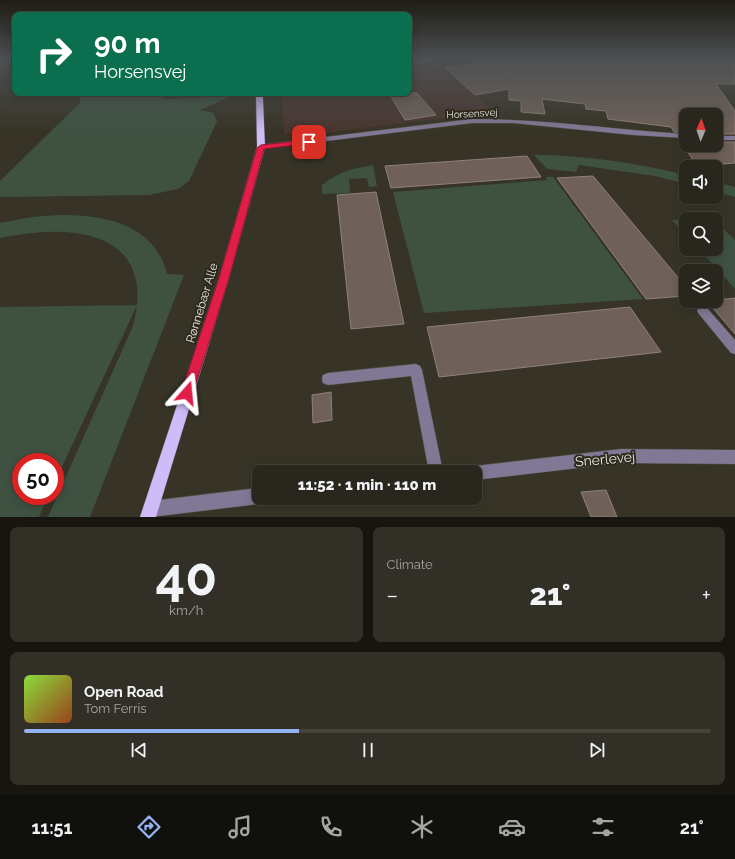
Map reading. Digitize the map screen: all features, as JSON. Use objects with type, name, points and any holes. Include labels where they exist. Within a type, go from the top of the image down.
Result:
[{"type":"main road","name":"Rønnebær Alle","points":[[150,513],[224,278],[261,148],[260,96]]},
{"type":"street","name":"Horsensvej","points":[[261,148],[472,121],[513,122],[679,136]]},
{"type":"street","points":[[723,138],[735,138]]},
{"type":"street","points":[[703,311],[735,349]]},
{"type":"street","points":[[328,379],[416,370],[435,465]]},
{"type":"street","name":"Snerlevej","points":[[482,472],[621,456],[735,457]]},
{"type":"street","points":[[150,513],[252,497]]},
{"type":"shaded area","points":[[412,83],[460,83],[498,115],[474,115],[323,133],[284,134],[282,96],[412,96]]},
{"type":"green space","points":[[79,96],[166,96],[165,99],[232,96],[200,110],[213,113],[217,121],[189,181],[178,189],[149,195],[0,197],[0,181],[80,103]]},
{"type":"green space","points":[[534,155],[572,156],[610,160],[648,167],[679,174],[679,182],[655,176],[579,165],[576,172],[547,169]]},
{"type":"green space","points":[[373,165],[377,186],[369,187],[367,178],[349,179],[350,193],[322,194],[322,185],[335,177],[352,169]]},
{"type":"green space","points":[[546,177],[553,177],[643,299],[424,313],[393,192],[547,180]]},
{"type":"green space","points":[[723,184],[735,187],[735,197],[723,194]]},
{"type":"green space","points":[[73,215],[101,218],[115,222],[140,234],[150,243],[160,256],[167,274],[184,275],[90,517],[48,517],[53,505],[64,505],[64,481],[133,326],[137,294],[133,269],[120,252],[102,240],[79,234],[54,232],[27,233],[0,238],[0,223],[32,217]]},
{"type":"green space","points":[[679,219],[679,228],[672,220]]},
{"type":"green space","points":[[723,229],[735,240],[735,289],[723,276],[723,264],[712,264],[705,256],[723,256]]},
{"type":"green space","points":[[137,305],[64,463],[64,453],[12,453],[12,505],[44,505],[39,517],[0,517],[0,307]]},
{"type":"building","points":[[462,83],[735,83],[716,84],[735,111],[735,134],[723,134],[723,108],[679,108],[679,132],[674,132],[671,127],[608,119],[606,111],[586,109],[585,104],[542,99],[545,114],[521,112],[521,101],[509,100],[509,89],[475,95]]},
{"type":"building","points":[[412,93],[417,93],[436,115],[405,120],[391,96],[412,96]]},
{"type":"building","points":[[723,142],[735,142],[735,163],[723,164],[723,160],[693,160],[688,152],[723,152]]},
{"type":"building","points":[[527,156],[541,177],[391,188],[385,166]]},
{"type":"building","points":[[593,176],[679,279],[679,297],[646,299],[557,178]]},
{"type":"building","points":[[376,192],[404,324],[351,329],[337,195]]},
{"type":"building","points":[[735,298],[735,334],[713,308],[723,308],[723,299]]},
{"type":"building","points":[[630,307],[661,352],[439,377],[427,327]]},
{"type":"building","points":[[331,392],[332,420],[313,423],[312,395]]},
{"type":"building","points":[[606,490],[617,517],[591,517],[581,492]]},
{"type":"route","points":[[187,393],[224,278],[261,148],[309,142]]}]
